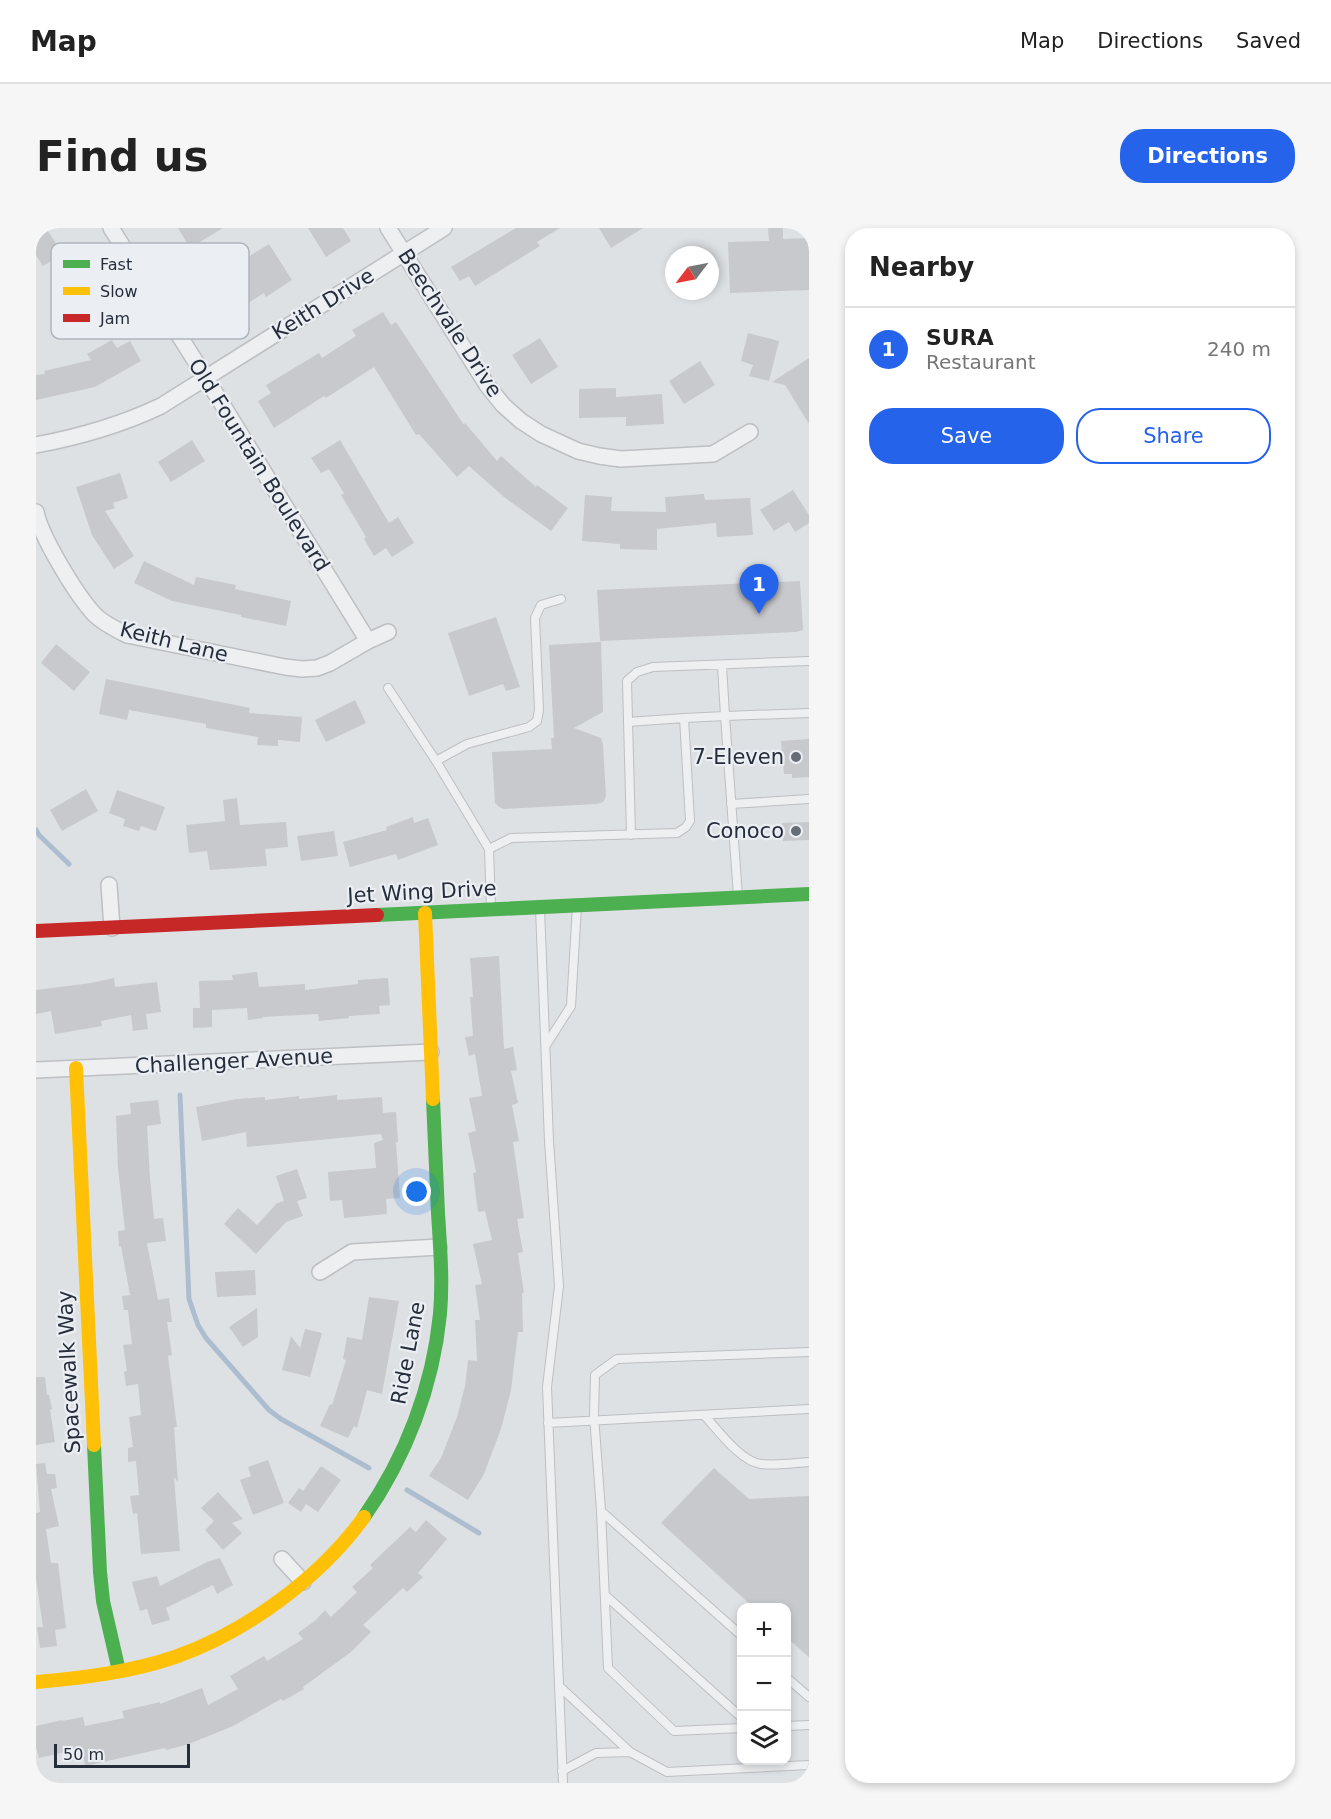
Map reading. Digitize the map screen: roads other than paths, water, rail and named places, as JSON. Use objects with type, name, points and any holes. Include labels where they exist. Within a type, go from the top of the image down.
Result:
[{"type":"street","name":"Old Fountain Boulevard","points":[[111,228],[120,243]]},
{"type":"street","name":"Beechvale Drive","points":[[388,228],[487,385],[503,405],[541,435],[578,452],[621,459],[713,454],[750,432]]},
{"type":"street","name":"Keith Drive","points":[[36,445],[96,431],[139,417],[161,406],[444,228]]},
{"type":"street","name":"Old Fountain Boulevard","points":[[181,339],[368,641]]},
{"type":"street","name":"Keith Lane","points":[[36,512],[48,543],[85,603],[105,623],[127,635],[302,669],[316,668],[330,663],[388,632]]},
{"type":"street","points":[[109,885],[112,928]]},
{"type":"street","name":"Jet Wing Drive","points":[[36,931],[809,894]]},
{"type":"street","name":"Ride Lane","points":[[36,1682],[119,1671],[177,1656],[262,1612],[303,1582],[332,1556],[362,1520],[393,1473],[425,1392],[437,1340],[440,1313],[440,1247],[425,913]]},
{"type":"street","name":"Challenger Avenue","points":[[36,1070],[431,1052]]},
{"type":"street","name":"Spacewalk Way","points":[[76,1068],[100,1572],[103,1600],[119,1671]]},
{"type":"street","points":[[320,1272],[352,1252],[440,1247]]},
{"type":"street","points":[[282,1558],[303,1582]]},
{"type":"lane","points":[[436,760],[467,744],[530,727],[537,721],[539,710],[535,618],[541,605],[561,599]]},
{"type":"lane","points":[[631,835],[627,681],[637,672],[653,668],[809,661]]},
{"type":"lane","points":[[722,664],[738,898]]},
{"type":"lane","points":[[388,688],[436,760],[489,849],[491,910]]},
{"type":"lane","points":[[628,722],[809,713]]},
{"type":"lane","points":[[489,849],[511,838],[677,834],[690,821],[684,718]]},
{"type":"lane","points":[[731,804],[809,799]]},
{"type":"lane","points":[[545,1046],[571,1006],[578,906]]},
{"type":"lane","points":[[540,908],[550,1152],[559,1286],[547,1387],[562,1783]]},
{"type":"lane","points":[[737,1728],[674,1731],[608,1668],[601,1511],[594,1421],[595,1375],[617,1359],[809,1352]]},
{"type":"lane","points":[[548,1423],[809,1409]]},
{"type":"lane","points":[[704,1415],[740,1454],[750,1461],[760,1464],[809,1462]]},
{"type":"lane","points":[[601,1511],[737,1632]]},
{"type":"lane","points":[[605,1594],[737,1714]]},
{"type":"lane","points":[[791,1681],[809,1697]]},
{"type":"lane","points":[[559,1686],[630,1752],[667,1772],[809,1765]]},
{"type":"lane","points":[[791,1726],[809,1725]]},
{"type":"lane","points":[[562,1771],[596,1753],[630,1752]]},
{"type":"waterway","points":[[36,830],[69,864]]},
{"type":"waterway","points":[[180,1095],[189,1299],[198,1325],[206,1338],[269,1410],[369,1468]]},
{"type":"waterway","points":[[407,1490],[479,1533]]},
{"type":"place","name":"SURA","points":[[759,614]]},
{"type":"place","name":"7-Eleven","points":[[796,757]]},
{"type":"place","name":"Conoco","points":[[796,831]]}]
